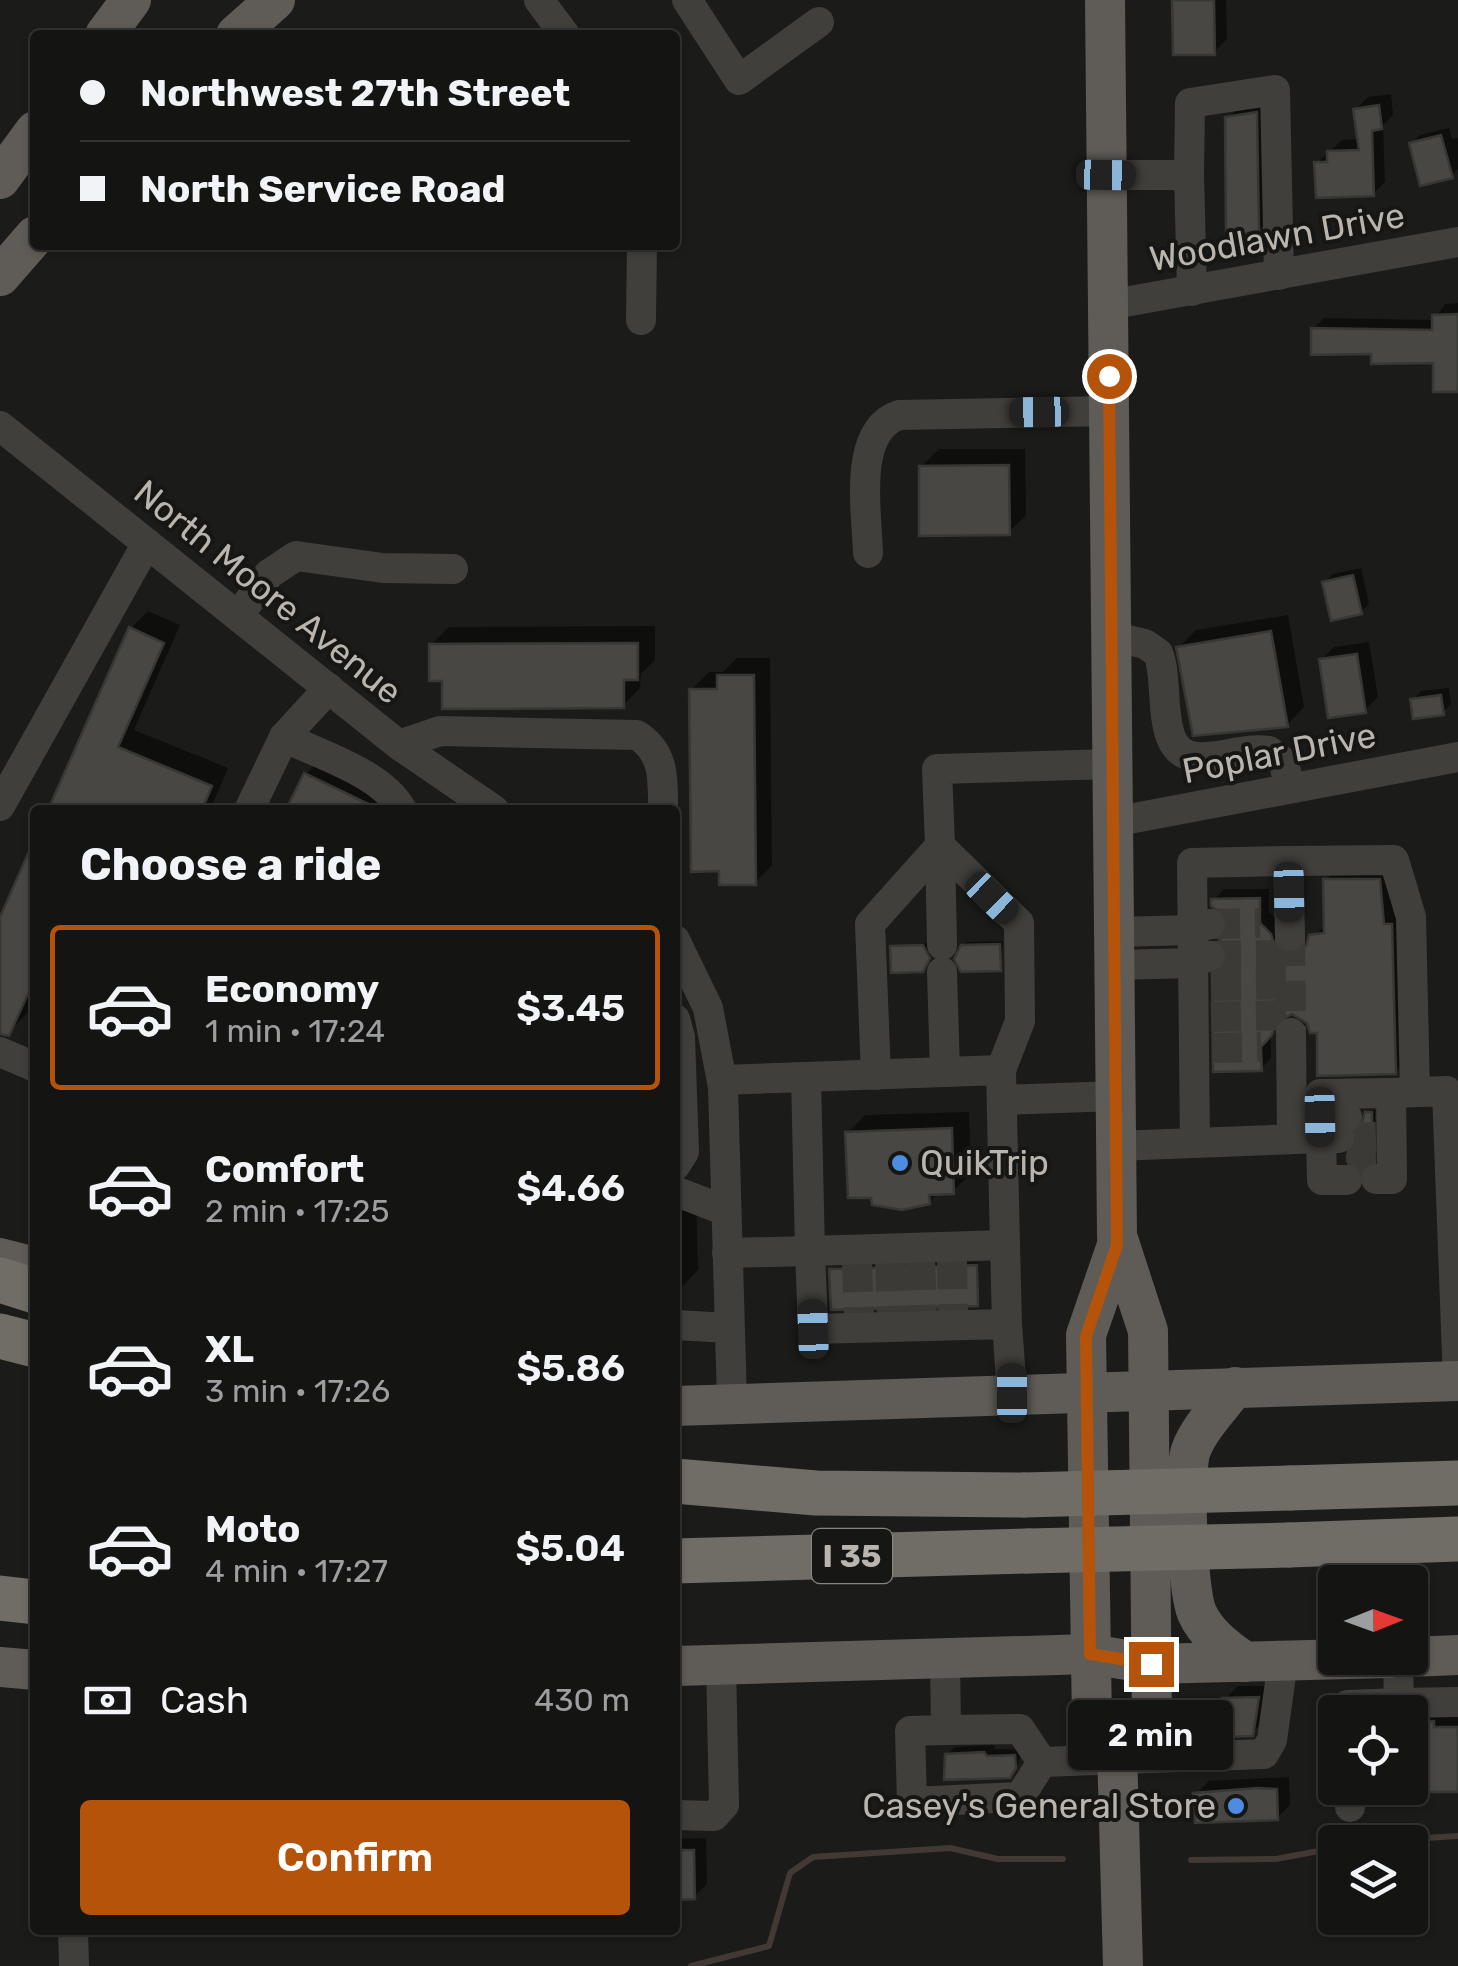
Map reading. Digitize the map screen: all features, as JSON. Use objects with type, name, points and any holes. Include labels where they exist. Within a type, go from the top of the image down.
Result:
[{"type":"highway","points":[[0,1280],[30,1289]]},
{"type":"highway","points":[[0,1336],[30,1345]]},
{"type":"highway","name":"I 35","points":[[680,1481],[816,1493],[1024,1495],[1458,1482]]},
{"type":"highway","name":"I 35","points":[[680,1561],[1458,1539]]},
{"type":"highway","points":[[0,1580],[30,1579]]},
{"type":"highway","points":[[0,1598],[30,1601]]},
{"type":"main road","points":[[109,30],[130,0]]},
{"type":"main road","points":[[242,30],[275,0]]},
{"type":"main road","points":[[1105,0],[1117,1245],[1148,1331],[1152,1721],[1117,1753]]},
{"type":"main road","points":[[0,178],[30,138]]},
{"type":"main road","points":[[0,276],[30,242]]},
{"type":"main road","points":[[1117,1245],[1086,1336],[1085,1391],[1092,1722],[1117,1753],[1123,1966]]},
{"type":"main road","points":[[0,1258],[30,1266]]},
{"type":"main road","points":[[680,1406],[1458,1380]]},
{"type":"main road","points":[[1236,1387],[1197,1437],[1188,1462],[1192,1600],[1210,1635],[1264,1662]]},
{"type":"main road","points":[[680,1666],[1090,1654],[1151,1664],[1318,1660]]},
{"type":"main road","points":[[1428,1656],[1458,1655]]},
{"type":"main road","points":[[0,1667],[30,1670]]},
{"type":"street","points":[[539,0],[561,30]]},
{"type":"street","points":[[688,0],[739,80],[819,22]]},
{"type":"street","points":[[1192,290],[1190,102],[1275,90],[1279,275]]},
{"type":"street","points":[[1106,175],[1189,175]]},
{"type":"street","name":"Woodlawn Drive","points":[[1108,304],[1458,242]]},
{"type":"street","points":[[642,250],[642,320]]},
{"type":"street","points":[[868,553],[867,477],[872,443],[886,420],[899,415],[1109,411]]},
{"type":"street","name":"North Moore Avenue","points":[[0,426],[400,744],[487,805]]},
{"type":"street","points":[[0,806],[146,543]]},
{"type":"street","points":[[238,616],[269,574],[296,556],[382,568],[452,570]]},
{"type":"street","points":[[1111,636],[1145,644],[1158,653],[1168,734],[1179,752],[1192,757],[1269,751],[1284,762],[1290,788]]},
{"type":"street","points":[[252,805],[284,737],[329,688]]},
{"type":"street","points":[[400,744],[440,731],[636,735],[655,752],[663,772],[664,805]]},
{"type":"street","points":[[284,737],[361,775],[387,791],[398,805]]},
{"type":"street","name":"Poplar Drive","points":[[1113,822],[1458,757]]},
{"type":"street","points":[[945,1072],[938,769],[1112,764]]},
{"type":"street","points":[[876,1074],[870,924],[940,846]]},
{"type":"street","points":[[940,846],[1019,923],[1020,1020],[1001,1085],[1012,1393]]},
{"type":"street","points":[[1195,1143],[1203,1048],[1201,927],[1192,863],[1394,860],[1411,918],[1360,1138]]},
{"type":"street","points":[[1280,927],[1288,862]]},
{"type":"street","points":[[1114,948],[1201,927]]},
{"type":"street","points":[[1114,948],[1202,988]]},
{"type":"street","points":[[680,950],[708,1008],[722,1080],[732,1401]]},
{"type":"street","points":[[1281,1042],[1360,1138]]},
{"type":"street","points":[[0,1052],[30,1065]]},
{"type":"street","points":[[722,1080],[945,1072],[1001,1085],[1116,1096]]},
{"type":"street","points":[[806,1077],[813,1329],[859,1323],[953,1320],[1007,1324]]},
{"type":"street","points":[[1116,1146],[1360,1138],[1447,1091],[1453,1150],[1458,1380]]},
{"type":"street","points":[[680,1152],[724,1138]]},
{"type":"street","points":[[680,1194],[726,1211]]},
{"type":"street","points":[[727,1253],[810,1251],[889,1255],[951,1253],[1005,1245]]},
{"type":"street","points":[[680,1325],[730,1328]]},
{"type":"street","points":[[945,1658],[946,1730]]},
{"type":"street","points":[[1042,1762],[1117,1753],[1264,1754],[1272,1740],[1264,1662]]},
{"type":"street","points":[[680,1815],[714,1816],[724,1805],[721,1664]]},
{"type":"street","points":[[1428,1703],[1458,1702]]},
{"type":"street","points":[[1020,1730],[1042,1762],[1020,1797],[912,1802],[910,1731],[1020,1730]]},
{"type":"street","points":[[73,1935],[74,1966]]},
{"type":"building","points":[[1172,0],[1214,0],[1215,55],[1173,55]]},
{"type":"building","points":[[1379,105],[1382,129],[1372,131],[1374,196],[1316,198],[1314,162],[1327,162],[1327,151],[1359,150],[1353,109]]},
{"type":"building","points":[[1257,112],[1259,233],[1226,233],[1225,117]]},
{"type":"building","points":[[1441,135],[1453,178],[1420,186],[1409,143]]},
{"type":"building","points":[[1458,314],[1458,392],[1433,392],[1433,363],[1371,364],[1371,354],[1311,355],[1311,328],[1432,330],[1432,315]]},
{"type":"building","points":[[1009,465],[1010,535],[919,536],[919,466]]},
{"type":"building","points":[[1353,575],[1362,614],[1331,621],[1322,582]]},
{"type":"building","points":[[129,627],[164,643],[118,747],[212,786],[204,805],[50,805]]},
{"type":"building","points":[[1271,631],[1288,727],[1193,736],[1176,647]]},
{"type":"building","points":[[638,643],[638,680],[624,680],[624,708],[442,709],[442,681],[429,681],[429,644]]},
{"type":"building","points":[[1357,654],[1366,713],[1328,718],[1319,659]]},
{"type":"building","points":[[717,675],[754,675],[756,885],[719,885],[719,871],[691,872],[689,689],[717,689]]},
{"type":"building","points":[[1441,695],[1444,715],[1413,719],[1410,699]]},
{"type":"building","points":[[304,773],[371,805],[288,805]]},
{"type":"building","points":[[30,849],[30,989],[9,1036],[0,1034],[0,917]]},
{"type":"building","points":[[1323,879],[1380,879],[1384,924],[1392,924],[1396,1074],[1317,1076],[1317,1033],[1310,1033],[1307,1023],[1292,1014],[1275,1023],[1272,1035],[1261,1047],[1262,1071],[1213,1072],[1212,975],[1228,959],[1227,948],[1219,940],[1228,927],[1227,917],[1211,906],[1211,899],[1260,898],[1260,923],[1271,934],[1275,947],[1291,955],[1306,946],[1309,935],[1324,933]]},
{"type":"building","points":[[1000,944],[1001,971],[961,972],[954,959],[961,945]]},
{"type":"building","points":[[923,945],[930,958],[923,972],[891,973],[890,946]]},
{"type":"building","points":[[1365,1112],[1372,1112],[1373,1161],[1361,1168],[1347,1161],[1347,1155],[1356,1146]]},
{"type":"building","name":"QuikTrip","points":[[952,1128],[954,1194],[929,1195],[930,1204],[902,1210],[872,1205],[871,1198],[848,1198],[845,1132]]},
{"type":"building","name":"QuikTrip","points":[[977,1265],[978,1306],[831,1310],[829,1269]]},
{"type":"building","name":"Casey's General Store","points":[[1259,1697],[1253,1736],[1223,1737],[1222,1698]]},
{"type":"building","points":[[1428,1721],[1434,1721],[1434,1727],[1458,1727],[1458,1792],[1428,1792]]},
{"type":"building","points":[[984,1752],[987,1756],[1015,1755],[1016,1768],[1010,1778],[944,1780],[945,1754]]},
{"type":"building","name":"Casey's General Store","points":[[1277,1789],[1278,1820],[1195,1823],[1193,1793]]},
{"type":"building","points":[[680,1850],[694,1850],[695,1899],[680,1900]]},
{"type":"waterway","points":[[1428,1838],[1458,1836]]},
{"type":"waterway","points":[[691,1966],[769,1946],[790,1873],[813,1857],[950,1848],[998,1859],[1063,1859]]},
{"type":"waterway","points":[[1191,1860],[1276,1859],[1318,1851]]},
{"type":"tunnel","points":[[1210,924],[1260,923]]},
{"type":"tunnel","points":[[1290,936],[1291,1033]]},
{"type":"tunnel","points":[[1211,956],[1290,955]]},
{"type":"tunnel","points":[[1211,986],[1290,984]]},
{"type":"tunnel","points":[[1211,1017],[1291,1015]]},
{"type":"tunnel","points":[[1212,1048],[1261,1047]]},
{"type":"tunnel","points":[[1347,1138],[1376,1137]]},
{"type":"tunnel","points":[[1347,1160],[1376,1159]]},
{"type":"tunnel","points":[[952,1259],[953,1315]]},
{"type":"tunnel","points":[[920,1260],[922,1316]]},
{"type":"tunnel","points":[[890,1261],[892,1317]]},
{"type":"tunnel","points":[[857,1262],[859,1317]]},
{"type":"place","name":"QuikTrip","points":[[900,1163]]},
{"type":"place","name":"Casey's General Store","points":[[1236,1806]]},
{"type":"route","points":[[1109,376],[1117,1245],[1086,1336],[1090,1654],[1151,1664]]}]
